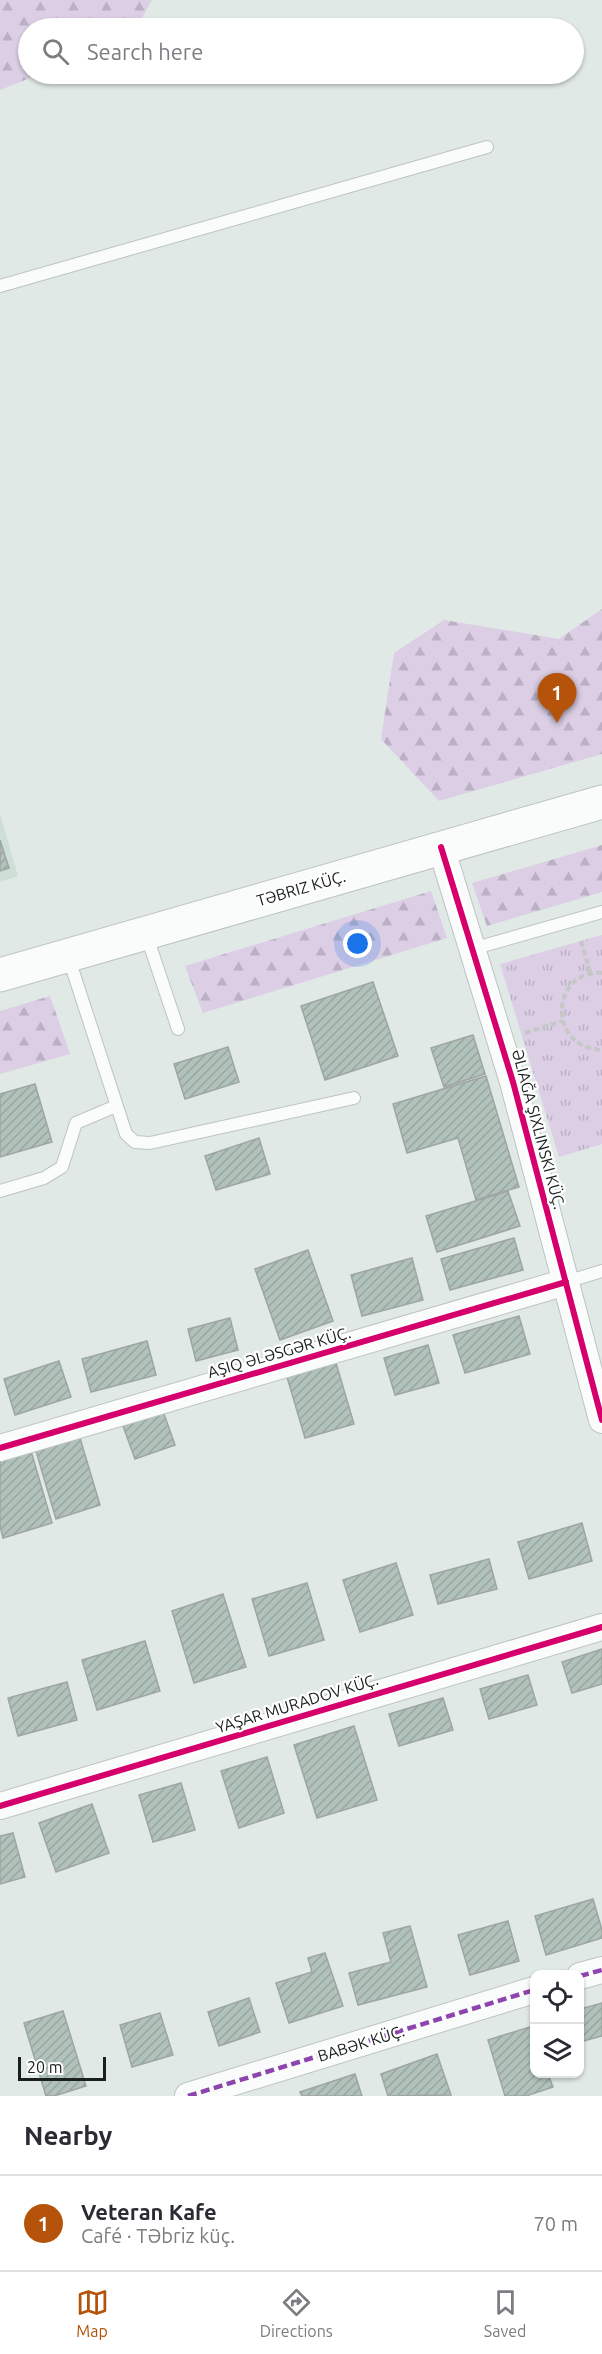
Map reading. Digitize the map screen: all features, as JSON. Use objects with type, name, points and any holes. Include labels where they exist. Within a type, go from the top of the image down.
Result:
[{"type":"main road","name":"TƏBRIZ KÜÇ.","points":[[0,975],[602,802]]},
{"type":"street","points":[[441,847],[513,1082],[602,1420]]},
{"type":"street","points":[[0,1448],[566,1282]]},
{"type":"street","name":"YAŞAR MURADOV KÜÇ.","points":[[0,1806],[602,1627]]},
{"type":"street","points":[[584,1975],[602,1970]]},
{"type":"street","name":"BABƏK KÜÇ.","points":[[188,2096],[530,1991]]},
{"type":"lane","points":[[0,286],[487,147]]},
{"type":"lane","points":[[472,949],[602,912]]},
{"type":"lane","points":[[146,933],[178,1029]]},
{"type":"lane","points":[[67,955],[126,1134],[135,1142],[150,1143],[354,1098]]},
{"type":"lane","points":[[0,1191],[44,1178],[62,1167],[76,1123],[116,1106]]},
{"type":"lane","points":[[566,1282],[602,1272]]},
{"type":"path","points":[[581,941],[591,975]]},
{"type":"path","points":[[602,973],[582,977],[568,988],[561,1004],[562,1022],[570,1037],[584,1047],[602,1050]]},
{"type":"path","points":[[521,1034],[562,1022]]},
{"type":"shaded area","points":[[0,814],[18,876],[0,882]]},
{"type":"green space","points":[[0,0],[152,0],[142,18],[18,18],[18,83],[0,90]]},
{"type":"green space","points":[[602,609],[602,754],[439,801],[381,739],[394,653],[444,620],[559,639]]},
{"type":"green space","points":[[602,845],[602,892],[487,926],[472,883]]},
{"type":"green space","points":[[431,891],[447,938],[203,1013],[185,966]]},
{"type":"green space","points":[[602,935],[602,1144],[559,1157],[500,964]]},
{"type":"green space","points":[[50,996],[70,1054],[0,1074],[0,1011]]},
{"type":"building","points":[[0,840],[9,868],[0,871]]},
{"type":"building","points":[[373,982],[398,1056],[325,1080],[301,1006]]},
{"type":"building","points":[[473,1035],[485,1074],[444,1087],[431,1048]]},
{"type":"building","points":[[228,1047],[239,1082],[185,1099],[174,1064]]},
{"type":"building","points":[[486,1076],[519,1187],[476,1200],[458,1138],[407,1153],[393,1104]]},
{"type":"building","points":[[35,1084],[52,1142],[0,1157],[0,1094]]},
{"type":"building","points":[[259,1138],[270,1174],[216,1190],[205,1156]]},
{"type":"building","points":[[508,1191],[520,1226],[437,1252],[426,1216]]},
{"type":"building","points":[[514,1238],[523,1270],[450,1290],[441,1259]]},
{"type":"building","points":[[308,1250],[333,1321],[280,1340],[255,1269]]},
{"type":"building","points":[[412,1258],[423,1300],[362,1316],[351,1275]]},
{"type":"building","points":[[519,1316],[530,1354],[465,1373],[453,1335]]},
{"type":"building","points":[[230,1318],[238,1350],[196,1361],[188,1329]]},
{"type":"building","points":[[147,1341],[156,1375],[91,1392],[82,1359]]},
{"type":"building","points":[[428,1345],[439,1383],[395,1395],[384,1358]]},
{"type":"building","points":[[59,1361],[71,1397],[15,1415],[4,1379]]},
{"type":"building","points":[[336,1363],[354,1424],[305,1438],[287,1377]]},
{"type":"building","points":[[163,1411],[175,1445],[135,1459],[123,1426]]},
{"type":"building","points":[[80,1438],[100,1505],[56,1519],[36,1451]]},
{"type":"building","points":[[31,1451],[52,1523],[3,1538],[0,1526],[0,1460]]},
{"type":"building","points":[[582,1523],[592,1561],[529,1579],[518,1542]]},
{"type":"building","points":[[489,1559],[497,1589],[438,1604],[430,1575]]},
{"type":"building","points":[[396,1563],[413,1615],[360,1632],[343,1580]]},
{"type":"building","points":[[307,1583],[324,1640],[269,1656],[252,1599]]},
{"type":"building","points":[[223,1594],[246,1667],[194,1683],[172,1611]]},
{"type":"building","points":[[145,1641],[160,1691],[97,1710],[82,1660]]},
{"type":"building","points":[[602,1649],[602,1684],[572,1693],[562,1662]]},
{"type":"building","points":[[528,1675],[537,1705],[489,1719],[480,1689]]},
{"type":"building","points":[[67,1682],[77,1720],[18,1736],[8,1698]]},
{"type":"building","points":[[443,1698],[453,1730],[399,1746],[389,1714]]},
{"type":"building","points":[[354,1726],[377,1800],[317,1818],[294,1745]]},
{"type":"building","points":[[267,1757],[284,1813],[239,1828],[221,1771]]},
{"type":"building","points":[[181,1783],[195,1830],[153,1842],[139,1795]]},
{"type":"building","points":[[92,1804],[109,1853],[56,1872],[39,1823]]},
{"type":"building","points":[[13,1833],[25,1877],[0,1884],[0,1836]]},
{"type":"building","points":[[593,1899],[602,1938],[546,1955],[535,1916]]},
{"type":"building","points":[[508,1921],[519,1961],[470,1975],[458,1935]]},
{"type":"building","points":[[410,1926],[427,1987],[358,2005],[349,1973],[391,1962],[383,1933]]},
{"type":"building","points":[[325,1953],[343,2006],[289,2023],[276,1983],[312,1972],[308,1958]]},
{"type":"building","points":[[249,1998],[260,2032],[219,2046],[208,2012]]},
{"type":"building","points":[[602,2003],[602,2036],[584,2041],[584,2008]]},
{"type":"building","points":[[63,2011],[86,2086],[54,2096],[46,2096],[24,2023]]},
{"type":"building","points":[[160,2013],[173,2055],[132,2067],[120,2025]]},
{"type":"building","points":[[530,2027],[530,2078],[550,2078],[553,2087],[526,2096],[505,2096],[488,2040]]},
{"type":"building","points":[[437,2054],[451,2095],[388,2096],[381,2074]]},
{"type":"building","points":[[355,2074],[362,2096],[302,2096],[300,2092]]},
{"type":"marked path","points":[[584,1975],[602,1970]]},
{"type":"marked path","points":[[188,2096],[530,1991]]},
{"type":"cycle path","name":"ƏLIAĞA ŞIXLINSKI KÜÇ.","points":[[441,847],[513,1082],[602,1420]]},
{"type":"cycle path","name":"AŞIQ ƏLƏSGƏR KÜÇ.","points":[[0,1448],[566,1282]]},
{"type":"cycle path","points":[[0,1806],[602,1627]]},
{"type":"place","name":"Veteran Kafe","points":[[557,723]]}]
